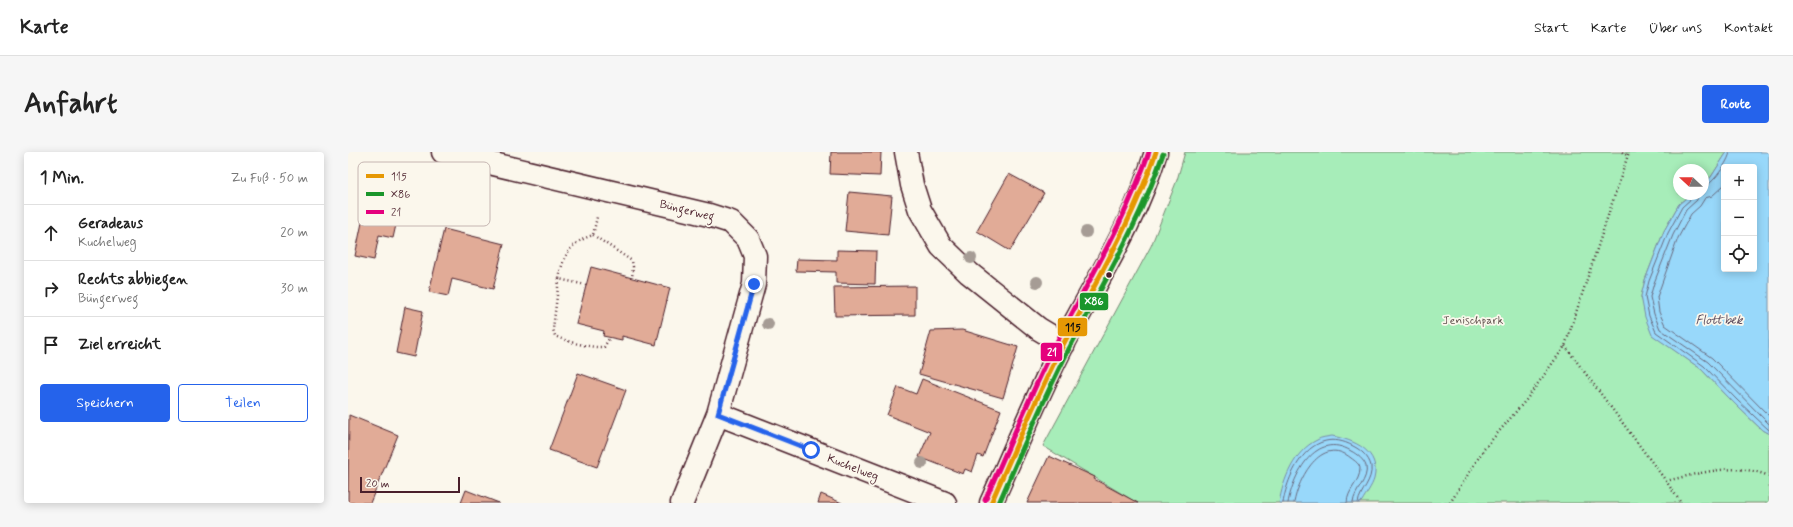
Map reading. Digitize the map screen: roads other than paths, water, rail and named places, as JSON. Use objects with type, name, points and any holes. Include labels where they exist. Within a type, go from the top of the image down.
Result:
[{"type":"street","name":"Büngerweg","points":[[443,152],[486,162]]},
{"type":"street","points":[[906,152],[912,185],[920,210],[941,246],[968,274],[1039,329],[1064,344]]},
{"type":"street","points":[[991,503],[1064,344],[1114,253],[1148,179],[1156,152]]},
{"type":"street","name":"Büngerweg","points":[[490,163],[709,215],[731,222],[748,239],[756,256],[754,284],[718,414]]},
{"type":"street","points":[[682,503],[718,414]]},
{"type":"street","name":"Kuchelweg","points":[[718,414],[945,503]]},
{"type":"water","name":"Flottbek","points":[[1727,152],[1769,152],[1769,434],[1762,430],[1701,369],[1652,335],[1645,317],[1641,296],[1645,280],[1664,231],[1679,204],[1684,200],[1709,200],[1709,179]]},
{"type":"water","points":[[1332,436],[1349,440],[1364,448],[1370,454],[1375,469],[1374,479],[1362,501],[1360,503],[1279,503],[1283,485],[1291,467],[1302,451],[1320,438]]},
{"type":"park label","name":"Jenischpark","points":[[1473,320]]}]
